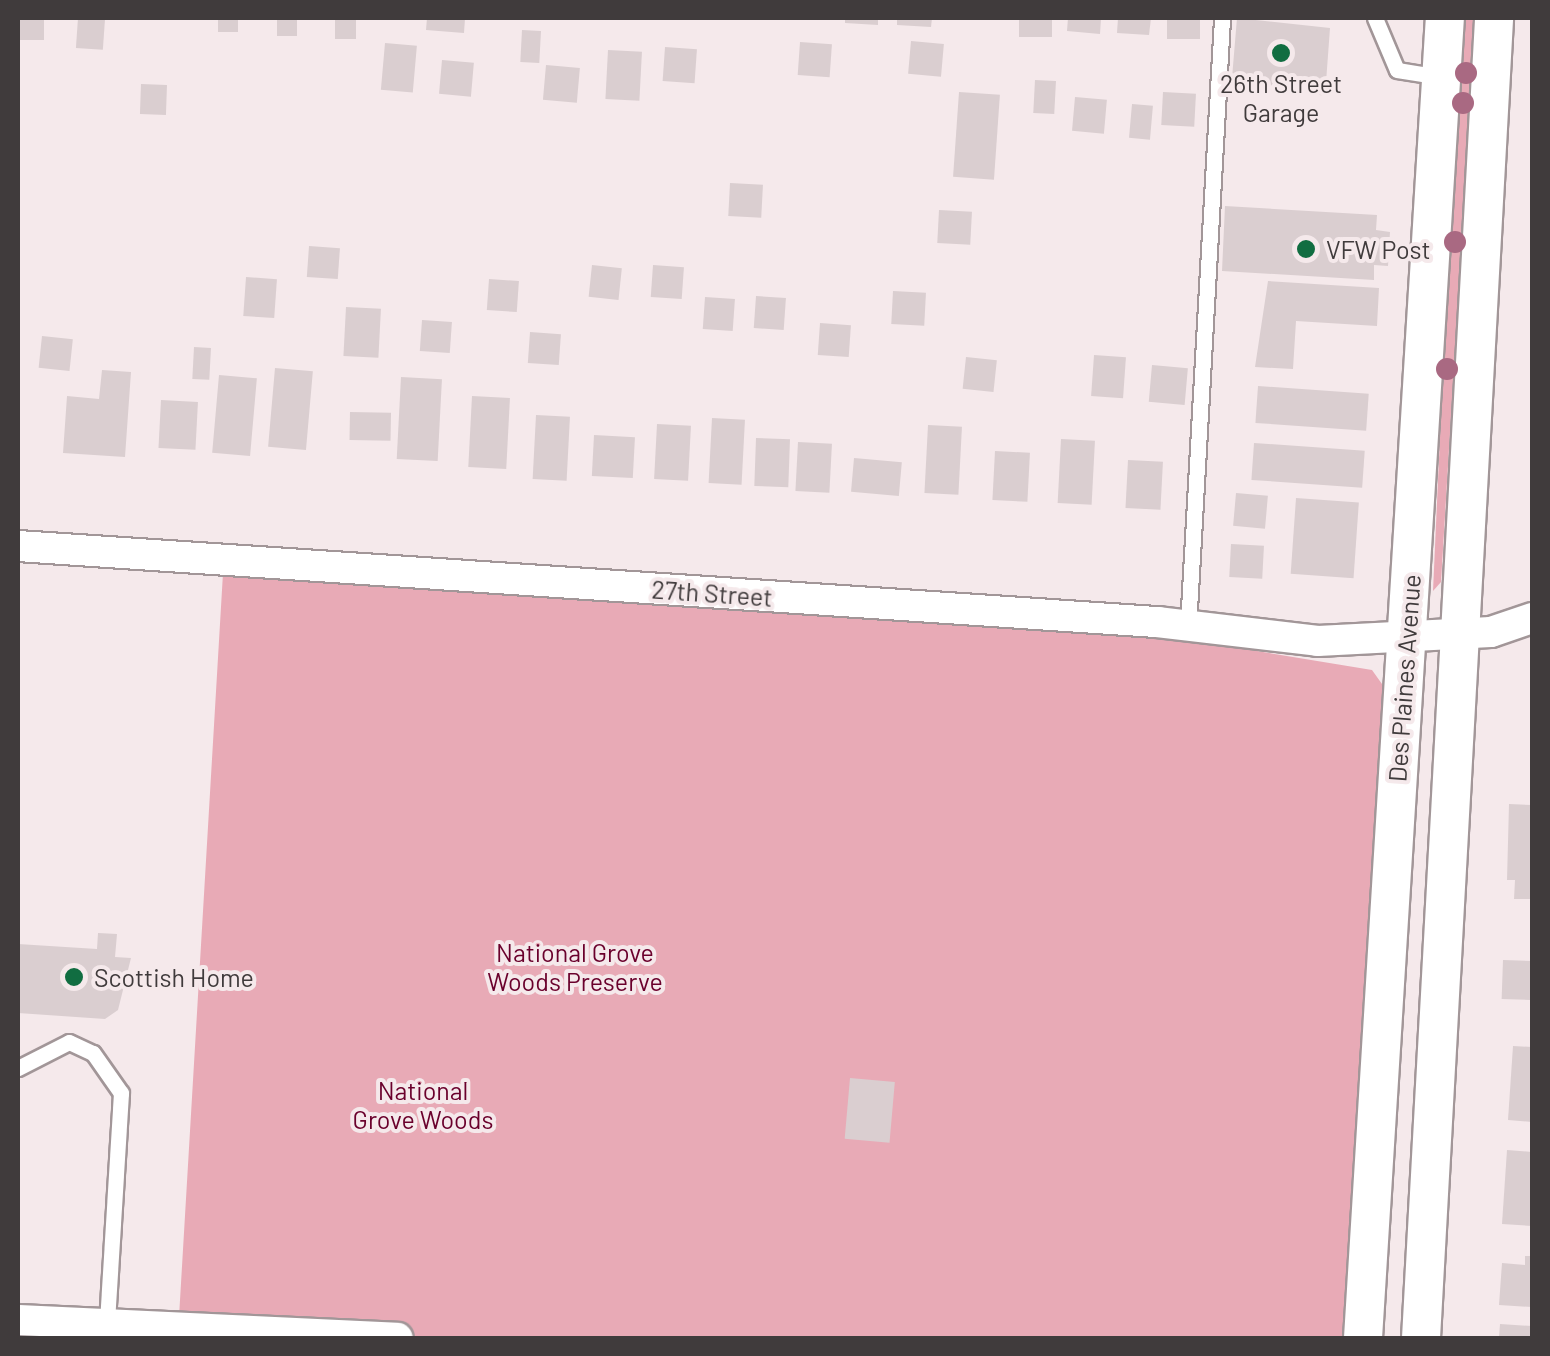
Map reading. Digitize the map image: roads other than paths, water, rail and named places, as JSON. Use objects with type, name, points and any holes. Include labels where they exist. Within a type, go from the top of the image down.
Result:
[{"type":"street","name":"Des Plaines Avenue","points":[[1362,1338],[1445,18]]},
{"type":"street","name":"Des Plaines Avenue","points":[[1421,1338],[1474,634],[1494,18]]},
{"type":"street","name":"27th Street","points":[[18,546],[1188,626],[1318,642],[1474,634]]},
{"type":"street","points":[[1474,634],[1532,618]]},
{"type":"street","points":[[1474,634],[1532,642]]},
{"type":"street","points":[[18,1320],[398,1338]]},
{"type":"lane","points":[[1188,626],[1222,18]]},
{"type":"lane","points":[[1375,18],[1396,70],[1441,77]]},
{"type":"lane","points":[[18,1068],[70,1042],[93,1052],[122,1093],[106,1325]]},
{"type":"place","name":"26th Street Garage","points":[[1281,53]]},
{"type":"place","name":"VFW Post","points":[[1306,249]]},
{"type":"place","name":"Scottish Home","points":[[74,977]]},
{"type":"park label","name":"National Grove Woods Preserve","points":[[575,968]]},
{"type":"park label","name":"National Grove Woods","points":[[423,1106]]}]
